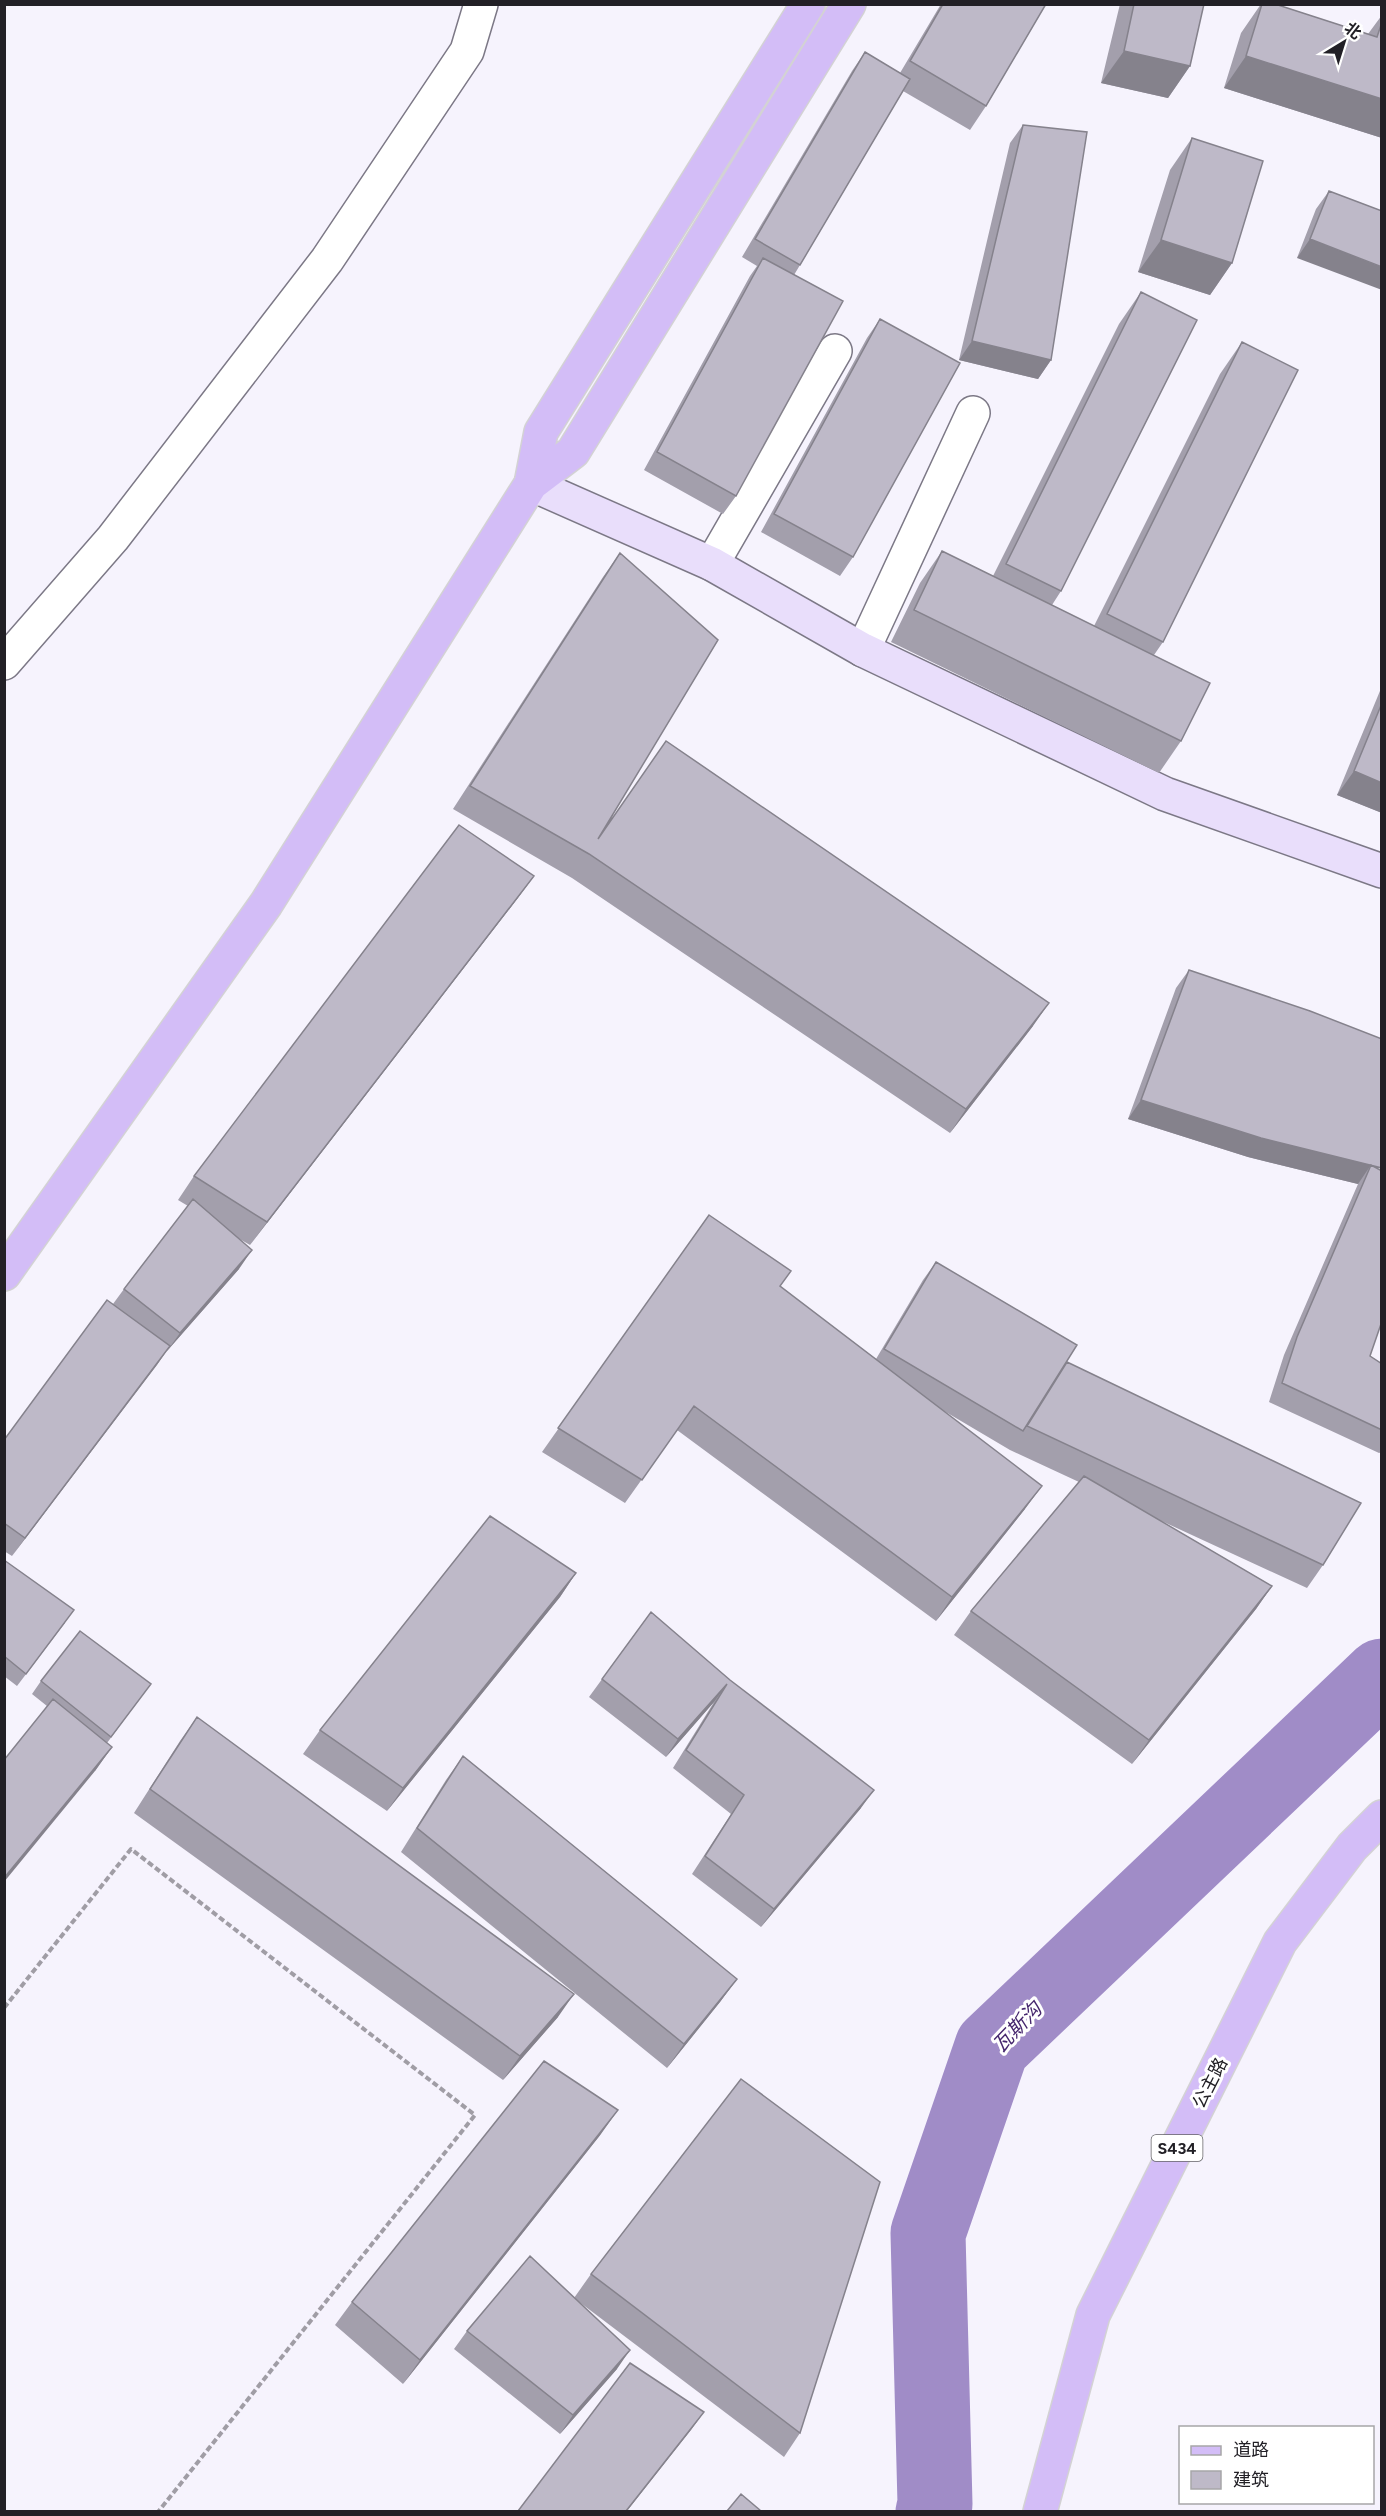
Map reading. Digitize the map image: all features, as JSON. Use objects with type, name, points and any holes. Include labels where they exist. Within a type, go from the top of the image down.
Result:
[{"type":"main road","points":[[531,484],[541,432],[808,4]]},
{"type":"main road","points":[[4,1274],[266,904],[531,484],[573,452],[849,4]]},
{"type":"main road","name":"公主路","points":[[1040,2511],[1093,2314],[1280,1942],[1352,1847],[1382,1817]]},
{"type":"street","points":[[4,663],[113,538],[327,260],[467,51],[481,4]]},
{"type":"street","points":[[712,564],[835,351]]},
{"type":"street","points":[[863,650],[973,412]]},
{"type":"street","points":[[531,484],[712,564],[863,650],[1165,794],[1382,871]]},
{"type":"path","points":[[4,2008],[131,1849],[475,2115],[158,2511]]},
{"type":"building","points":[[943,4],[1046,4],[986,106],[910,61]]},
{"type":"building","points":[[1134,4],[1204,4],[1190,66],[1124,51]]},
{"type":"building","points":[[1262,4],[1275,4],[1377,37],[1382,22],[1382,99],[1246,56]]},
{"type":"building","points":[[865,52],[910,79],[800,265],[755,239]]},
{"type":"building","points":[[1023,125],[1087,132],[1051,360],[972,341]]},
{"type":"building","points":[[1192,138],[1263,161],[1232,263],[1161,240]]},
{"type":"building","points":[[1329,191],[1382,211],[1382,267],[1310,239]]},
{"type":"building","points":[[763,258],[843,301],[736,496],[657,452]]},
{"type":"building","points":[[1141,292],[1197,320],[1061,591],[1006,564]]},
{"type":"building","points":[[880,319],[960,363],[853,557],[774,514]]},
{"type":"building","points":[[1242,342],[1298,370],[1163,642],[1107,614]]},
{"type":"building","points":[[942,551],[1210,683],[1181,741],[914,610]]},
{"type":"building","points":[[620,553],[718,640],[598,839],[666,741],[1049,1003],[966,1109],[589,854],[470,786]]},
{"type":"building","points":[[1382,703],[1382,783],[1354,771]]},
{"type":"building","points":[[459,825],[534,876],[267,1222],[194,1176]]},
{"type":"building","points":[[1189,970],[1310,1011],[1382,1039],[1382,1168],[1261,1138],[1141,1100]]},
{"type":"building","points":[[1371,1165],[1382,1171],[1382,1321],[1370,1356],[1382,1364],[1382,1430],[1282,1383],[1297,1337]]},
{"type":"building","points":[[193,1199],[252,1250],[180,1333],[124,1289]]},
{"type":"building","points":[[709,1215],[791,1271],[780,1286],[1042,1486],[952,1597],[694,1406],[642,1480],[558,1428]]},
{"type":"building","points":[[936,1262],[1077,1345],[1023,1431],[884,1349]]},
{"type":"building","points":[[107,1300],[170,1346],[25,1538],[4,1523],[4,1440]]},
{"type":"building","points":[[1067,1362],[1361,1503],[1323,1565],[1027,1426]]},
{"type":"building","points":[[1084,1476],[1272,1586],[1149,1740],[971,1611]]},
{"type":"building","points":[[490,1516],[576,1573],[403,1788],[320,1730]]},
{"type":"building","points":[[4,1560],[74,1610],[26,1674],[4,1656]]},
{"type":"building","points":[[651,1612],[730,1680],[874,1790],[774,1909],[705,1856],[744,1795],[686,1750],[727,1684],[678,1739],[602,1679]]},
{"type":"building","points":[[80,1631],[151,1684],[111,1737],[41,1681]]},
{"type":"building","points":[[53,1699],[112,1747],[4,1878],[4,1760]]},
{"type":"building","points":[[197,1717],[574,1994],[520,2056],[150,1789]]},
{"type":"building","points":[[463,1756],[737,1979],[684,2044],[417,1828]]},
{"type":"building","points":[[544,2061],[618,2110],[420,2360],[352,2302]]},
{"type":"building","points":[[741,2079],[880,2182],[800,2433],[591,2274]]},
{"type":"building","points":[[530,2256],[630,2350],[573,2415],[467,2331]]},
{"type":"building","points":[[630,2363],[704,2412],[626,2511],[518,2511]]},
{"type":"building","points":[[741,2494],[761,2511],[727,2511]]},
{"type":"waterway","name":"瓦斯沟","points":[[933,2512],[935,2504],[928,2233],[992,2047],[1382,1676]]}]
